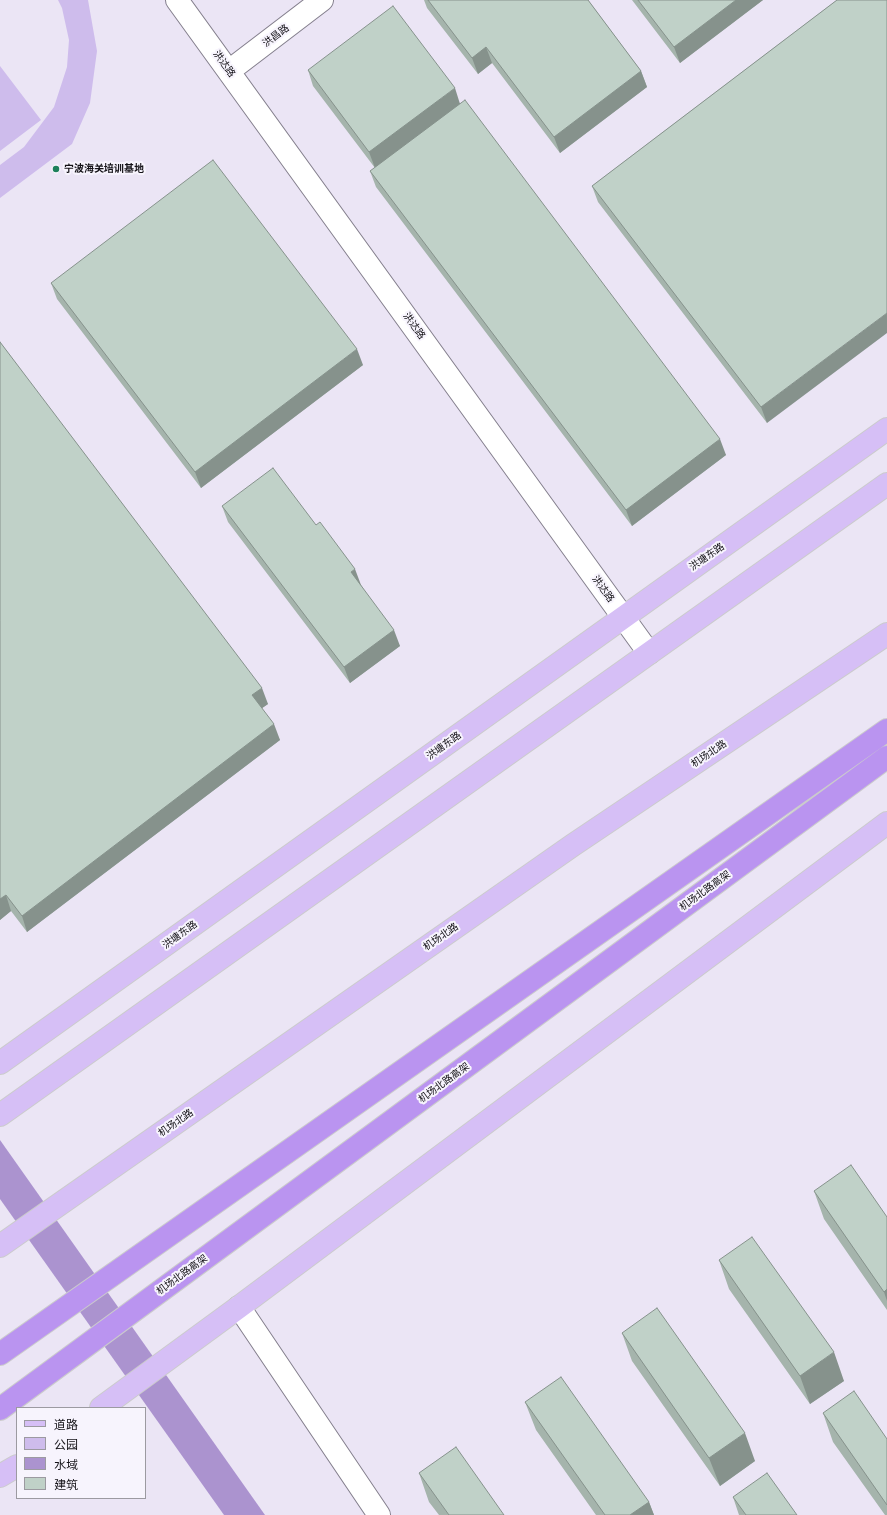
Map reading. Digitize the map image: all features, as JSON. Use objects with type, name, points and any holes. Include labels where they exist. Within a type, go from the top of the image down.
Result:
[{"type":"highway","points":[[0,1354],[887,730]]},
{"type":"highway","name":"机场北路高架","points":[[0,1409],[887,757]]},
{"type":"main road","name":"洪塘东路","points":[[0,1063],[887,429]]},
{"type":"main road","points":[[0,1115],[887,484]]},
{"type":"main road","name":"机场北路","points":[[0,1246],[572,845],[887,634]]},
{"type":"main road","points":[[103,1407],[887,823]]},
{"type":"main road","points":[[0,1476],[16,1467]]},
{"type":"street","name":"洪达路","points":[[177,0],[649,653]]},
{"type":"street","name":"洪昌路","points":[[228,71],[322,0]]},
{"type":"street","points":[[239,1307],[379,1515]]},
{"type":"green space","points":[[58,0],[88,0],[97,51],[90,103],[72,144],[0,198],[0,165],[24,147],[54,107],[67,67],[69,40],[62,8]]},
{"type":"green space","points":[[0,66],[41,120],[0,151]]},
{"type":"water","points":[[0,1140],[265,1515],[224,1515],[0,1199]]},
{"type":"building","points":[[428,0],[588,0],[641,71],[554,137],[486,47],[472,58]]},
{"type":"building","points":[[638,0],[736,0],[674,47]]},
{"type":"building","points":[[837,0],[887,0],[887,313],[761,407],[592,186]]},
{"type":"building","points":[[393,6],[455,88],[369,152],[308,70]]},
{"type":"building","points":[[465,100],[720,439],[626,510],[370,171]]},
{"type":"building","points":[[213,160],[357,349],[195,472],[51,283]]},
{"type":"building","points":[[0,342],[262,688],[252,695],[274,724],[22,916],[6,895],[0,899]]},
{"type":"building","points":[[273,468],[316,525],[320,522],[355,569],[351,572],[394,630],[344,667],[222,506]]},
{"type":"building","points":[[851,1165],[887,1217],[887,1289],[884,1292],[814,1191]]},
{"type":"building","points":[[752,1237],[834,1352],[800,1376],[719,1260]]},
{"type":"building","points":[[657,1308],[745,1433],[709,1458],[622,1333]]},
{"type":"building","points":[[561,1377],[649,1502],[630,1515],[605,1515],[525,1402]]},
{"type":"building","points":[[854,1391],[887,1439],[887,1505],[823,1413]]},
{"type":"building","points":[[456,1447],[504,1515],[449,1515],[419,1473]]},
{"type":"building","points":[[767,1473],[797,1515],[746,1515],[733,1497]]},
{"type":"place","name":"宁波海关培训基地","points":[[56,169]]}]
